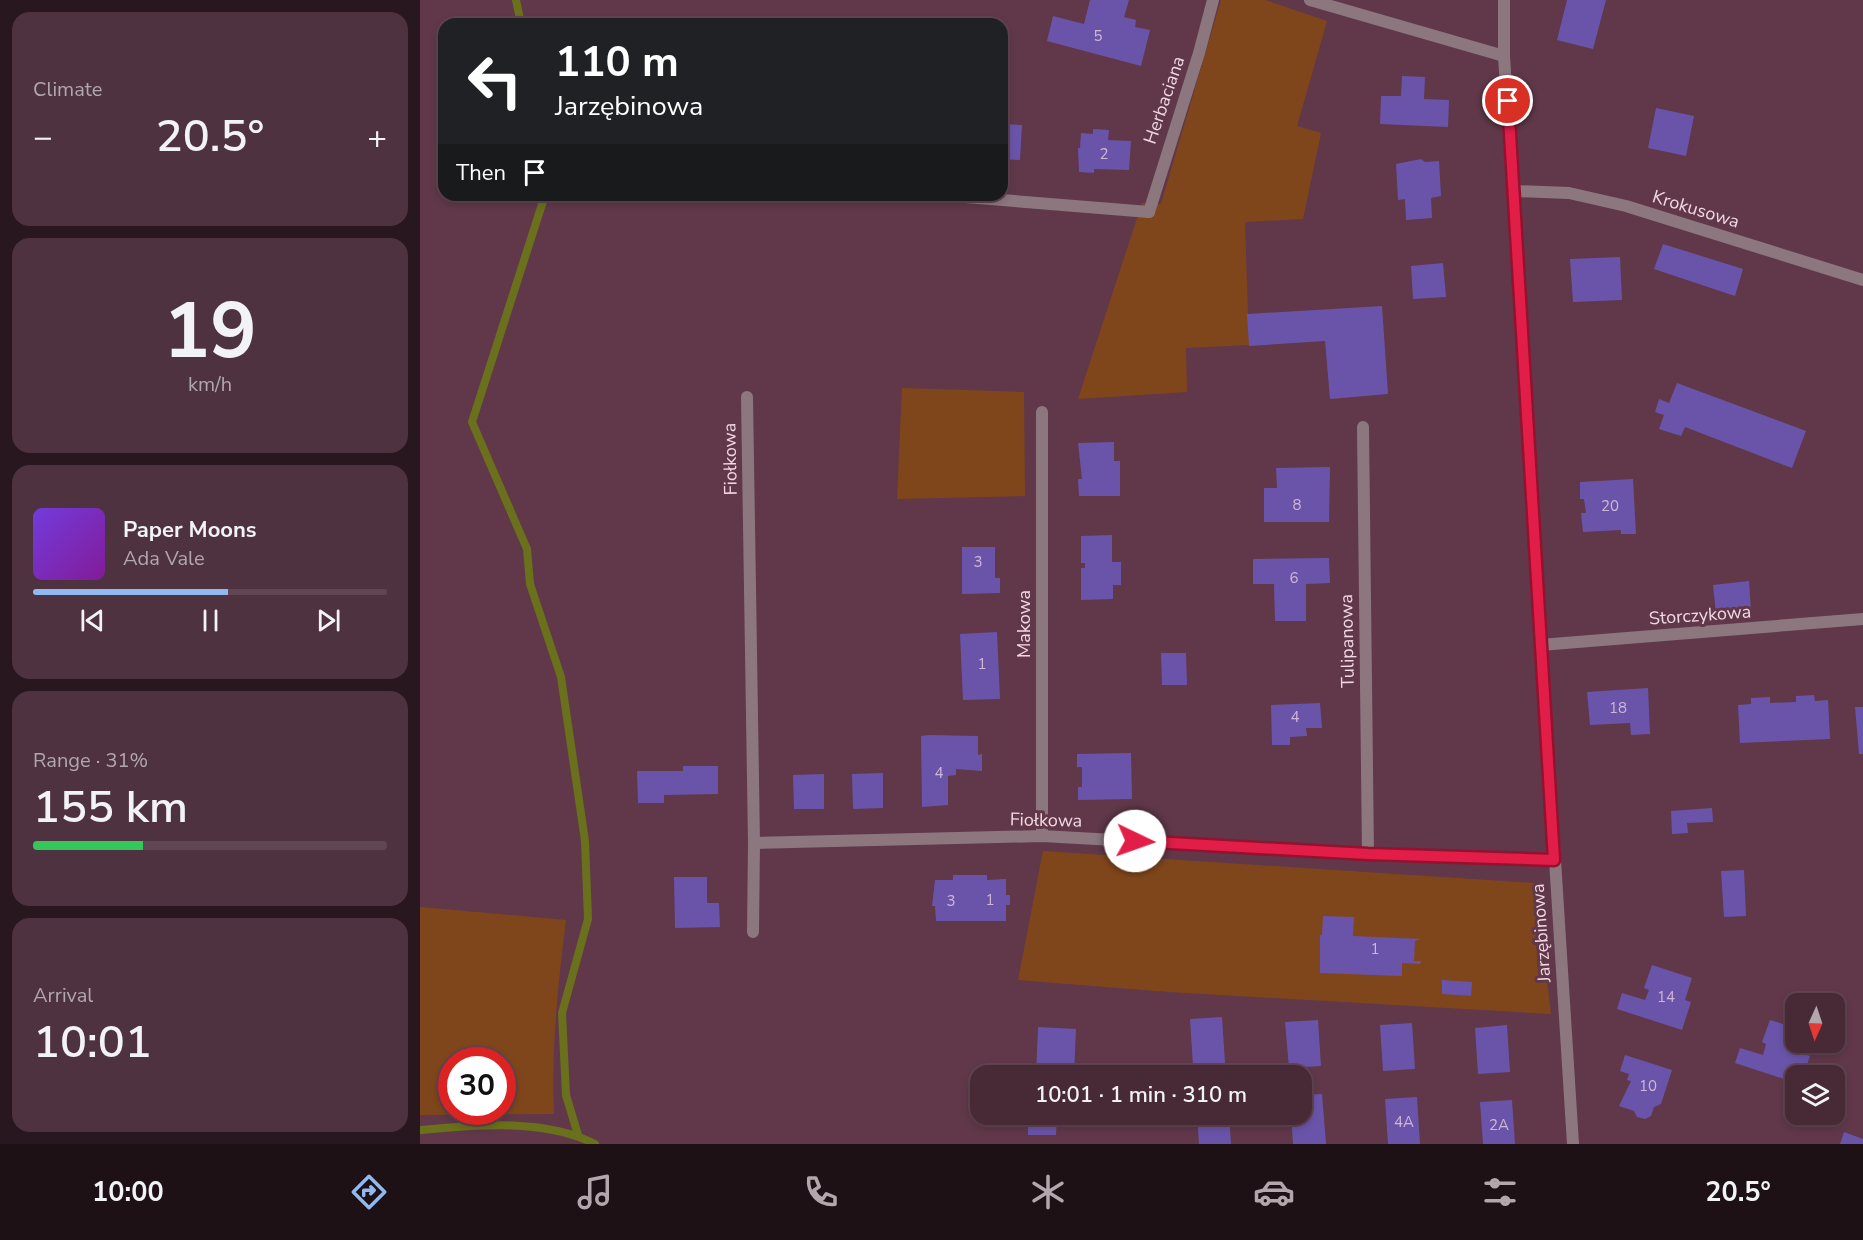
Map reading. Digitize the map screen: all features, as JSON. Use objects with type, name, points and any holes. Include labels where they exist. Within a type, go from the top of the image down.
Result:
[{"type":"street","name":"Herbaciana","points":[[1008,201],[1149,212],[1196,64],[1213,0]]},
{"type":"street","points":[[1310,0],[1504,56]]},
{"type":"street","name":"Jarzębinowa","points":[[1504,0],[1504,56],[1573,1144]]},
{"type":"street","name":"Krokusowa","points":[[1514,191],[1569,193],[1626,206],[1863,280]]},
{"type":"street","name":"Fiołkowa","points":[[747,397],[754,843],[753,932]]},
{"type":"street","name":"Makowa","points":[[1042,412],[1042,836]]},
{"type":"street","name":"Tulipanowa","points":[[1363,427],[1368,854]]},
{"type":"street","name":"Storczykowa","points":[[1540,645],[1863,619]]},
{"type":"street","name":"Fiołkowa","points":[[754,843],[1042,836],[1368,854],[1554,860]]},
{"type":"shaded area","points":[[1221,0],[1265,0],[1327,21],[1297,126],[1321,133],[1303,219],[1245,222],[1249,345],[1186,348],[1187,392],[1078,399],[1142,203],[1161,204]]},
{"type":"shaded area","points":[[902,388],[1024,392],[1025,496],[897,499]]},
{"type":"shaded area","points":[[1043,851],[1535,883],[1551,1014],[1169,992],[1018,980]]},
{"type":"shaded area","points":[[420,907],[566,920],[554,1041],[554,1114],[516,1114],[516,1047],[438,1047],[438,1115],[420,1115]]},
{"type":"building","points":[[1090,0],[1129,0],[1124,17],[1136,20],[1135,27],[1150,30],[1141,66],[1047,41],[1053,16],[1084,24]]},
{"type":"building","points":[[1567,0],[1606,0],[1593,49],[1557,40]]},
{"type":"building","points":[[1402,76],[1425,77],[1424,99],[1449,100],[1448,127],[1380,124],[1381,96],[1401,96]]},
{"type":"building","points":[[1656,108],[1694,116],[1686,156],[1648,148]]},
{"type":"building","points":[[1008,124],[1022,125],[1020,160],[1008,159]]},
{"type":"building","points":[[1093,129],[1109,130],[1108,140],[1131,141],[1129,170],[1094,169],[1094,173],[1079,172],[1078,148],[1080,148],[1081,133],[1093,134]]},
{"type":"building","points":[[1421,159],[1425,162],[1439,161],[1441,196],[1431,198],[1432,218],[1406,220],[1405,199],[1398,200],[1396,164]]},
{"type":"building","points":[[1663,244],[1743,269],[1735,296],[1654,269]]},
{"type":"building","points":[[1620,257],[1622,300],[1573,302],[1570,259]]},
{"type":"building","points":[[1443,263],[1446,297],[1413,299],[1411,266]]},
{"type":"building","points":[[1382,306],[1388,394],[1330,399],[1325,341],[1249,346],[1247,314]]},
{"type":"building","points":[[1677,383],[1806,431],[1792,468],[1685,427],[1681,436],[1659,429],[1664,415],[1655,412],[1659,399],[1669,403]]},
{"type":"building","points":[[1114,442],[1114,461],[1120,461],[1120,496],[1079,496],[1078,479],[1082,479],[1078,443]]},
{"type":"building","points":[[1330,467],[1329,522],[1264,522],[1264,488],[1277,488],[1276,468]]},
{"type":"building","points":[[1633,479],[1636,534],[1621,534],[1621,530],[1583,532],[1581,513],[1586,513],[1584,499],[1580,499],[1580,482]]},
{"type":"building","points":[[1112,535],[1112,562],[1121,562],[1121,585],[1113,585],[1113,599],[1081,600],[1081,568],[1085,568],[1085,563],[1081,563],[1081,536]]},
{"type":"building","points":[[962,547],[995,547],[995,578],[1000,578],[1000,593],[962,594]]},
{"type":"building","points":[[1329,558],[1330,583],[1306,584],[1306,621],[1275,621],[1274,584],[1253,584],[1253,559]]},
{"type":"building","points":[[1749,581],[1751,610],[1716,614],[1713,585]]},
{"type":"building","points":[[997,632],[1000,699],[963,700],[960,634]]},
{"type":"building","points":[[1161,653],[1186,653],[1187,685],[1162,685]]},
{"type":"building","points":[[1648,688],[1650,734],[1631,735],[1630,723],[1590,725],[1587,692]]},
{"type":"building","points":[[1814,695],[1815,701],[1828,700],[1830,739],[1740,743],[1738,705],[1751,704],[1751,698],[1770,697],[1770,703],[1796,702],[1796,696]]},
{"type":"building","points":[[1320,703],[1322,728],[1306,728],[1307,736],[1290,737],[1290,745],[1272,745],[1271,705]]},
{"type":"building","points":[[1855,707],[1863,707],[1863,754],[1859,754]]},
{"type":"building","points":[[921,736],[978,736],[978,755],[982,754],[982,771],[956,769],[956,775],[948,776],[948,805],[922,807]]},
{"type":"building","points":[[1131,753],[1132,799],[1078,800],[1078,787],[1082,787],[1082,767],[1077,767],[1077,754]]},
{"type":"building","points":[[683,766],[718,766],[718,794],[664,795],[664,803],[638,803],[637,771],[683,771]]},
{"type":"building","points":[[883,773],[883,808],[853,809],[852,774]]},
{"type":"building","points":[[824,774],[824,809],[794,809],[793,775]]},
{"type":"building","points":[[1712,808],[1713,822],[1687,823],[1688,833],[1672,834],[1671,811]]},
{"type":"building","points":[[1744,870],[1746,916],[1724,917],[1721,871]]},
{"type":"building","points":[[953,875],[987,875],[987,880],[1006,879],[1006,895],[1010,895],[1010,905],[1006,905],[1006,921],[936,921],[935,906],[932,906],[935,880],[953,880]]},
{"type":"building","points":[[674,877],[707,877],[707,903],[719,903],[720,927],[675,928]]},
{"type":"building","points":[[1323,916],[1354,917],[1353,936],[1421,939],[1415,941],[1414,961],[1421,961],[1420,964],[1402,963],[1402,976],[1320,973],[1320,935],[1322,935]]},
{"type":"building","points":[[1652,965],[1692,978],[1685,1000],[1691,1002],[1682,1030],[1617,1009],[1622,993],[1645,1000],[1649,990],[1644,988]]},
{"type":"building","points":[[1442,980],[1472,982],[1471,996],[1442,994]]},
{"type":"building","points":[[1222,1017],[1225,1063],[1193,1065],[1190,1019]]},
{"type":"building","points":[[1318,1020],[1321,1066],[1289,1065],[1285,1022]]},
{"type":"building","points":[[1770,1020],[1785,1025],[1785,1053],[1803,1053],[1810,1056],[1807,1065],[1785,1065],[1785,1079],[1735,1063],[1740,1048],[1763,1055],[1766,1044],[1762,1042]]},
{"type":"building","points":[[1412,1023],[1415,1069],[1383,1071],[1380,1025]]},
{"type":"building","points":[[1507,1025],[1510,1072],[1478,1074],[1475,1028]]},
{"type":"building","points":[[1038,1027],[1076,1029],[1074,1065],[1036,1065]]},
{"type":"building","points":[[1625,1055],[1672,1070],[1661,1104],[1654,1107],[1651,1116],[1645,1119],[1637,1117],[1634,1111],[1619,1106],[1631,1081],[1627,1080],[1629,1074],[1620,1071]]},
{"type":"building","points":[[1312,1094],[1322,1094],[1326,1144],[1293,1144],[1292,1125],[1312,1125]]},
{"type":"building","points":[[1417,1097],[1420,1144],[1388,1144],[1385,1099]]},
{"type":"building","points":[[1512,1100],[1515,1144],[1483,1144],[1480,1102]]},
{"type":"building","points":[[1028,1125],[1056,1125],[1056,1135],[1028,1135]]},
{"type":"building","points":[[1198,1125],[1230,1125],[1231,1144],[1199,1144]]},
{"type":"building","points":[[1844,1132],[1863,1139],[1863,1144],[1840,1144]]},
{"type":"waterway","points":[[516,0],[520,18]]},
{"type":"waterway","points":[[543,201],[472,422],[527,549],[530,584],[561,677],[585,841],[588,919],[562,1013],[566,1095],[578,1135]]},
{"type":"waterway","points":[[420,1130],[509,1125],[554,1130],[595,1144]]},
{"type":"route","points":[[1135,841],[1368,854],[1554,860],[1508,101]]}]
